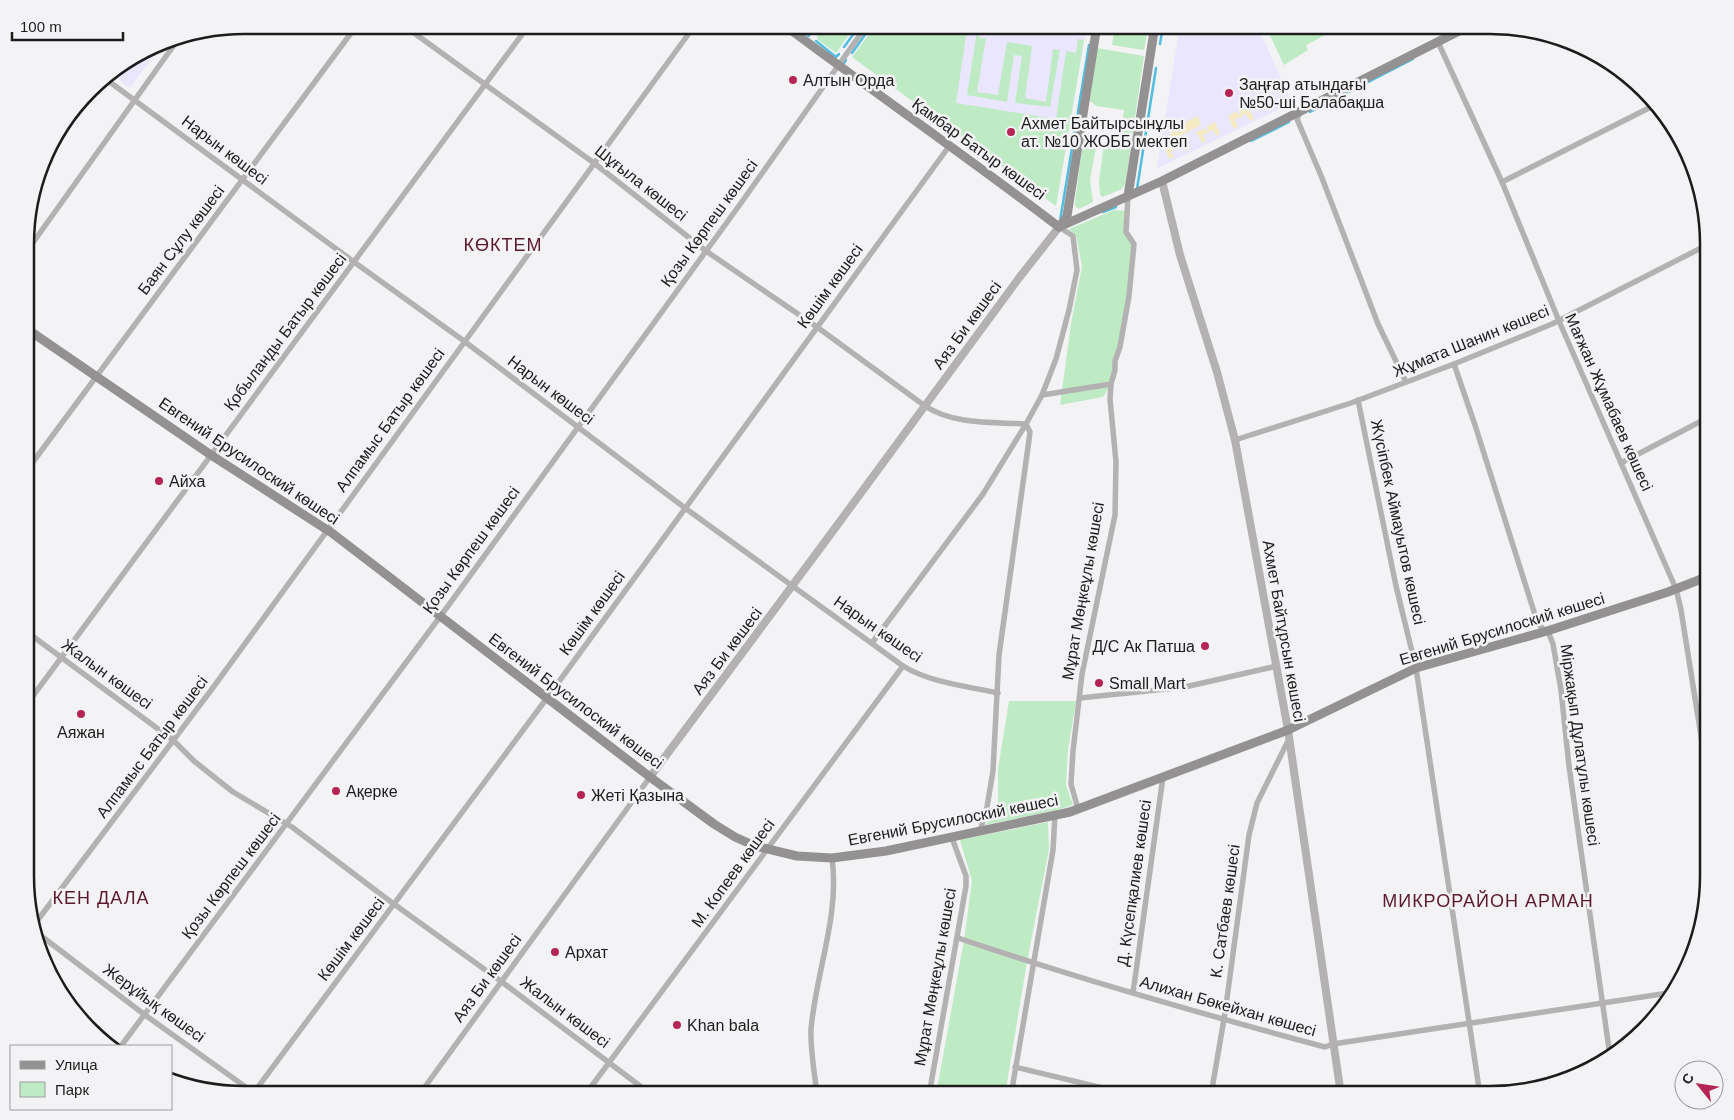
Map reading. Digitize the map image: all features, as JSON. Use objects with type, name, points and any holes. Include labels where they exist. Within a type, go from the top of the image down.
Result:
[{"type":"main road","name":"Қамбар Батыр көшесі","points":[[796,34],[1060,227]]},
{"type":"main road","points":[[1060,227],[1067,216],[1069,207],[1096,34]]},
{"type":"main road","name":"Мұрат Мөңкеұлы көшесі","points":[[1128,196],[1154,34]]},
{"type":"main road","points":[[1060,227],[1162,180],[1454,34]]},
{"type":"main road","points":[[1069,207],[1072,215],[1078,218]]},
{"type":"main road","name":"Евгений Брусилоский көшесі","points":[[34,333],[211,455],[327,530],[650,777],[728,832],[755,846],[797,856],[832,858],[886,851],[1078,809],[1163,777],[1289,735],[1416,668],[1547,631],[1676,589],[1700,579]]},
{"type":"street","name":"Баян Сұлу көшесі","points":[[34,461],[350,34]]},
{"type":"street","name":"Шұғыла көшесі","points":[[415,34],[594,164],[706,251],[817,327],[925,406],[941,415],[957,420],[1026,424]]},
{"type":"street","name":"Қобыланды Батыр көшесі","points":[[34,695],[522,34]]},
{"type":"street","name":"Алпамыс Батыр көшесі","points":[[39,920],[327,530],[688,34]]},
{"type":"street","name":"Қозы Көрпеш көшесі","points":[[121,1045],[145,1015],[440,616],[706,251],[859,34]]},
{"type":"street","name":"Мағжан Жұмабаев көшесі","points":[[1438,42],[1502,182],[1559,321],[1676,589],[1681,610],[1700,734]]},
{"type":"street","points":[[34,241],[173,46]]},
{"type":"street","name":"Нарын көшесі","points":[[110,82],[464,341],[685,508],[903,666],[932,679],[998,693]]},
{"type":"street","points":[[1502,182],[1650,107]]},
{"type":"street","points":[[1300,112],[1297,119],[1378,324],[1406,382]]},
{"type":"street","name":"Көшім көшесі","points":[[260,1086],[547,698],[950,145]]},
{"type":"street","name":"Ахмет Байтұрсын көшесі","points":[[1162,180],[1180,255],[1217,372],[1235,440],[1289,735],[1340,1086]]},
{"type":"street","name":"Мұрат Мөңкеұлы көшесі","points":[[1078,809],[1071,784],[1082,674],[1115,515],[1116,462],[1110,399],[1115,361],[1120,347],[1134,244],[1126,232],[1128,196]]},
{"type":"street","points":[[872,643],[983,494],[1042,394],[1056,359],[1077,270],[1073,236],[1060,227]]},
{"type":"street","name":"Аяз Би көшесі","points":[[426,1086],[650,777],[793,586],[1018,278],[1060,227]]},
{"type":"street","name":"Жұмата Шанин көшесі","points":[[1235,440],[1358,400],[1454,364],[1559,321],[1700,248]]},
{"type":"street","name":"Міржақып Дұлатұлы көшесі","points":[[1454,364],[1538,624],[1547,631],[1554,644],[1569,766],[1609,1050]]},
{"type":"street","points":[[1042,394],[1111,384]]},
{"type":"street","name":"Жүсіпбек Аймауытов көшесі","points":[[1358,400],[1394,577],[1416,668],[1479,1086]]},
{"type":"street","points":[[1621,463],[1700,421]]},
{"type":"street","points":[[980,831],[987,807],[993,771],[999,655],[1030,432],[1026,424]]},
{"type":"street","name":"Жалын көшесі","points":[[34,637],[173,740],[194,761],[233,792],[286,824],[394,905],[502,982],[640,1086]]},
{"type":"street","name":"М. Копеев көшесі","points":[[592,1086],[768,850],[804,797],[903,666]]},
{"type":"street","points":[[1080,698],[1185,687],[1277,666]]},
{"type":"street","name":"К. Сатбаев көшесі","points":[[1213,1086],[1224,1020],[1249,835],[1257,803],[1289,735]]},
{"type":"street","name":"Д. Күсепқалиев көшесі","points":[[1133,993],[1163,777]]},
{"type":"street","points":[[1012,1086],[1053,850],[1055,815]]},
{"type":"street","name":"Мұрат Мөңкеұлы көшесі","points":[[931,1086],[967,881],[952,838]]},
{"type":"street","points":[[816,1086],[811,1031],[831,909],[834,873],[832,858]]},
{"type":"street","name":"Жерұйық көшесі","points":[[43,938],[243,1086]]},
{"type":"street","name":"Алихан Бөкейхан көшесі","points":[[958,938],[1033,964],[1224,1020],[1325,1047],[1333,1044],[1665,994]]},
{"type":"street","points":[[1015,1067],[1089,1086]]},
{"type":"shaded area","name":"Ахмет Байтырсынұлы ат. №10 ЖОББ мектеп","points":[[869,34],[1085,34],[1056,206],[852,57]]},
{"type":"shaded area","name":"Заңғар атындағы №50-ші Балабақша","points":[[1179,34],[1261,34],[1292,103],[1157,168]]},
{"type":"shaded area","points":[[155,53],[130,88],[116,77]]},
{"type":"green space","points":[[818,34],[850,34],[836,53],[817,39]]},
{"type":"green space","points":[[869,34],[968,34],[966,36],[956,103],[1056,119],[1066,51],[1076,53],[1078,39],[1084,40],[1056,206],[852,57]]},
{"type":"green space","points":[[977,34],[980,34],[979,38],[986,38],[977,92],[998,95],[1007,42],[1032,46],[1025,98],[1046,102],[1053,49],[1060,50],[1050,107],[1015,103],[1022,56],[1014,55],[1007,102],[967,95]]},
{"type":"green space","points":[[1114,34],[1147,34],[1144,50],[1112,45]]},
{"type":"green space","points":[[1269,34],[1327,34],[1306,45],[1308,50],[1284,65]]},
{"type":"green space","points":[[1097,48],[1144,56],[1125,185],[1120,190],[1102,197],[1099,181],[1104,143],[1119,145],[1124,110],[1096,106],[1090,101]]},
{"type":"green space","points":[[1092,135],[1091,141],[1097,142],[1090,180],[1093,202],[1079,209],[1075,206],[1075,201],[1084,136]]},
{"type":"green space","points":[[1114,210],[1128,211],[1126,232],[1134,244],[1129,296],[1111,384],[1103,397],[1060,405],[1071,324],[1082,266],[1076,235],[1069,229]]},
{"type":"green space","points":[[1009,701],[1076,701],[1068,750],[1066,785],[1073,805],[985,825],[995,814],[998,803],[998,769]]},
{"type":"green space","points":[[1048,822],[1049,849],[1027,962],[1006,1086],[938,1086],[964,940],[972,881],[960,840]]},
{"type":"sand","points":[[1248,106],[1254,119],[1250,121],[1246,114],[1235,120],[1238,127],[1234,129],[1228,116],[1237,111],[1239,115],[1241,114],[1239,110]]},
{"type":"sand","points":[[1198,116],[1201,125],[1170,141],[1171,130]]},
{"type":"sand","points":[[1215,122],[1220,134],[1216,136],[1213,130],[1203,135],[1206,142],[1202,143],[1196,132],[1205,128],[1206,131],[1208,130],[1207,126]]},
{"type":"sand","points":[[1185,137],[1190,149],[1186,151],[1183,145],[1171,151],[1174,157],[1169,159],[1164,147],[1172,143],[1174,146],[1176,145],[1175,142]]},
{"type":"waterway","points":[[844,47],[853,34]]},
{"type":"waterway","points":[[852,53],[866,34]]},
{"type":"waterway","points":[[1160,44],[1162,34]]},
{"type":"waterway","points":[[816,41],[836,57],[839,54]]},
{"type":"waterway","points":[[1060,221],[1089,45]]},
{"type":"waterway","points":[[1310,112],[1413,59]]},
{"type":"waterway","points":[[1137,189],[1156,68]]},
{"type":"waterway","points":[[1251,141],[1289,122]]},
{"type":"waterway","points":[[1103,212],[1116,207]]},
{"type":"place","name":"Алтын Орда","points":[[793,80]]},
{"type":"place","name":"Заңғар атындағы №50-ші Балабақша","points":[[1229,93]]},
{"type":"place","name":"Ахмет Байтырсынұлы ат. №10 ЖОББ мектеп","points":[[1011,132]]},
{"type":"place","name":"Айха","points":[[159,481]]},
{"type":"place","name":"Д/С Ак Патша","points":[[1205,646]]},
{"type":"place","name":"Small Mart","points":[[1099,683]]},
{"type":"place","name":"Аяжан","points":[[81,714]]},
{"type":"place","name":"Ақерке","points":[[336,791]]},
{"type":"place","name":"Жеті Қазына","points":[[581,795]]},
{"type":"place","name":"Архат","points":[[555,952]]},
{"type":"place","name":"Khan bala","points":[[677,1025]]},
{"type":"district","name":"КӨКТЕМ","points":[[503,245]]},
{"type":"district","name":"КЕН ДАЛА","points":[[101,898]]},
{"type":"district","name":"МИКРОРАЙОН АРМАН","points":[[1488,901]]}]
